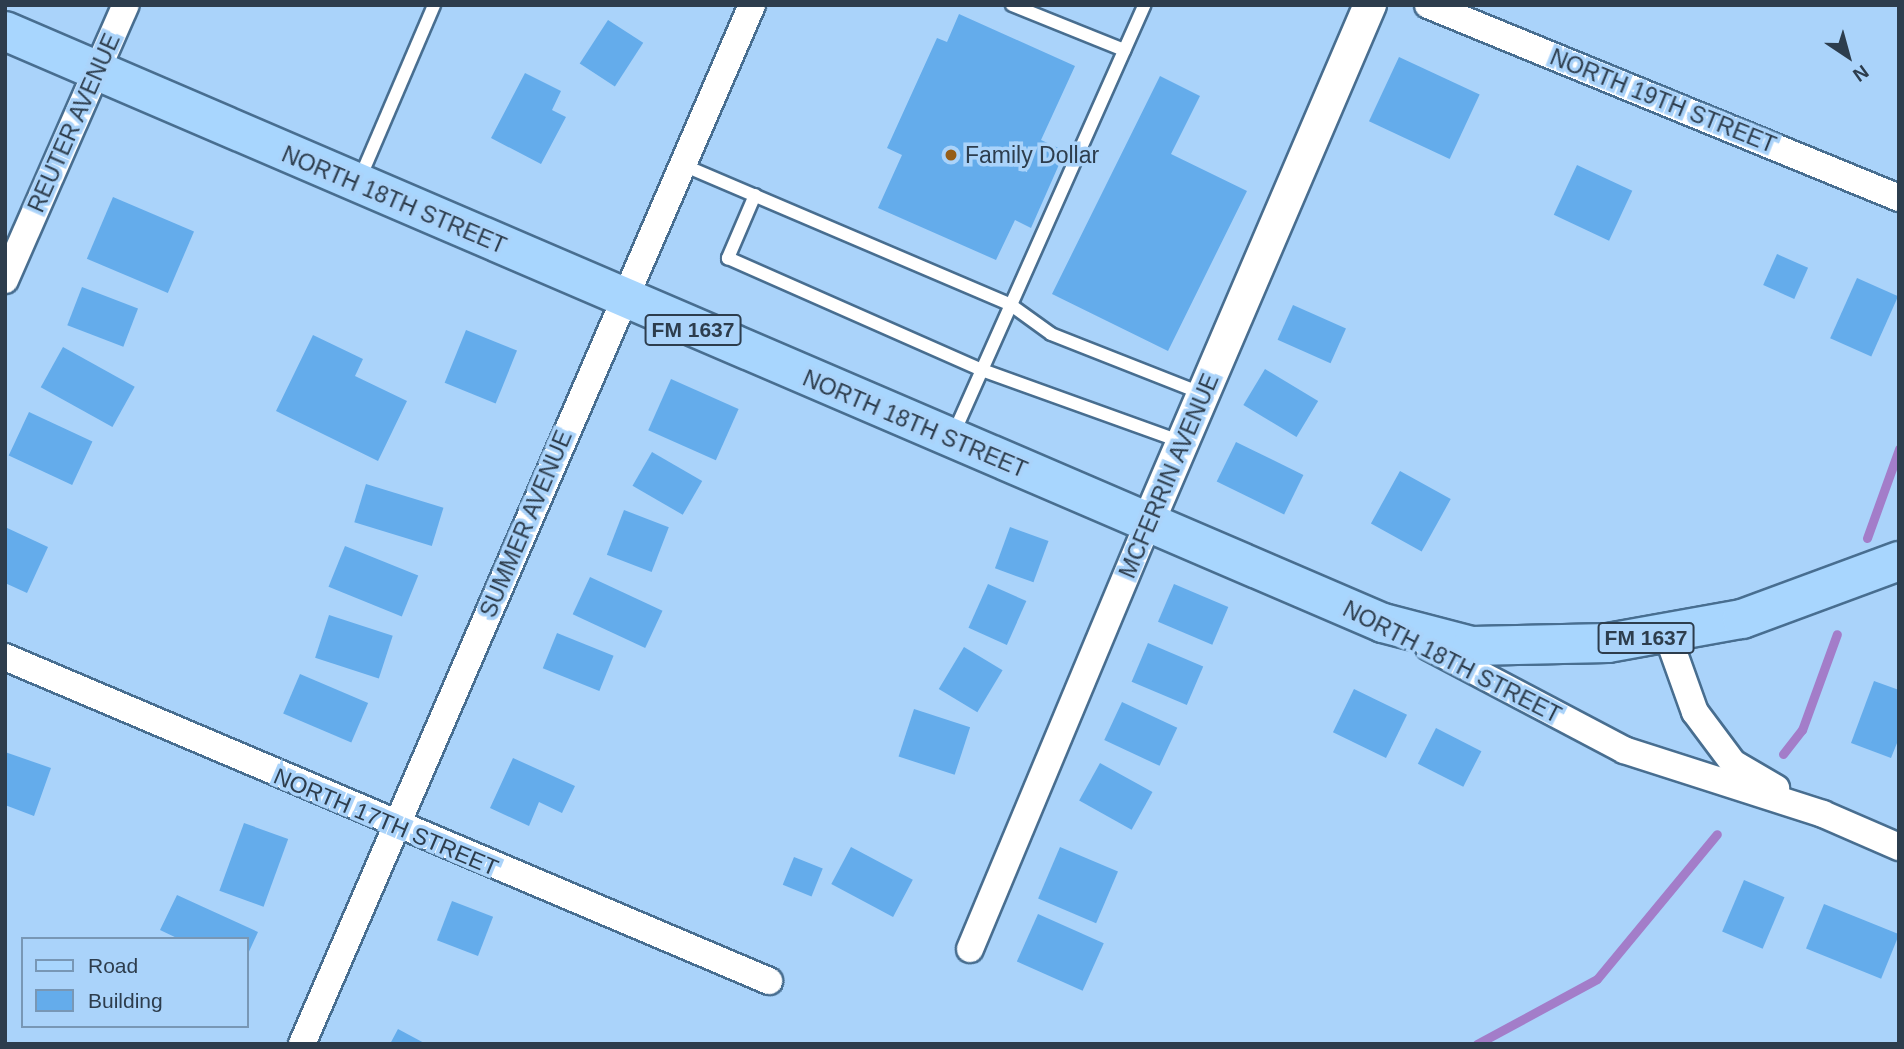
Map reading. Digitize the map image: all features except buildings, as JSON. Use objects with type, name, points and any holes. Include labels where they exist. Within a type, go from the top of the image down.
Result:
[{"type":"main road","name":"NORTH 18TH STREET","points":[[5,31],[623,300],[1147,525],[1383,623]]},
{"type":"main road","name":"FM 1637","points":[[1383,623],[1472,646],[1608,643],[1667,635],[1814,597],[1899,561]]},
{"type":"street","name":"REUTER AVENUE","points":[[5,280],[126,5]]},
{"type":"street","name":"SUMMER AVENUE","points":[[302,1044],[752,5]]},
{"type":"street","name":"MCFERRIN AVENUE","points":[[970,949],[1147,525],[1370,5]]},
{"type":"street","name":"NORTH 19TH STREET","points":[[1428,5],[1899,198]]},
{"type":"street","name":"NORTH 18TH STREET","points":[[1383,623],[1624,750],[1823,814],[1899,847]]},
{"type":"street","name":"NORTH 18TH STREET","points":[[1667,635],[1695,712],[1734,763],[1823,814]]},
{"type":"street","name":"NORTH 17TH STREET","points":[[5,657],[396,827],[769,981]]},
{"type":"lane","points":[[357,184],[434,5]]},
{"type":"lane","points":[[1012,5],[1124,50]]},
{"type":"lane","points":[[951,439],[1144,5]]},
{"type":"lane","points":[[682,165],[1011,305],[1051,334],[1204,394]]},
{"type":"lane","points":[[755,195],[727,258],[982,370],[1182,443]]},
{"type":"waterway","points":[[1867,538],[1899,449]]},
{"type":"waterway","points":[[1783,754],[1802,730],[1837,634]]},
{"type":"waterway","points":[[1477,1044],[1597,979],[1717,834]]},
{"type":"place","name":"Family Dollar","points":[[951,155]]}]
